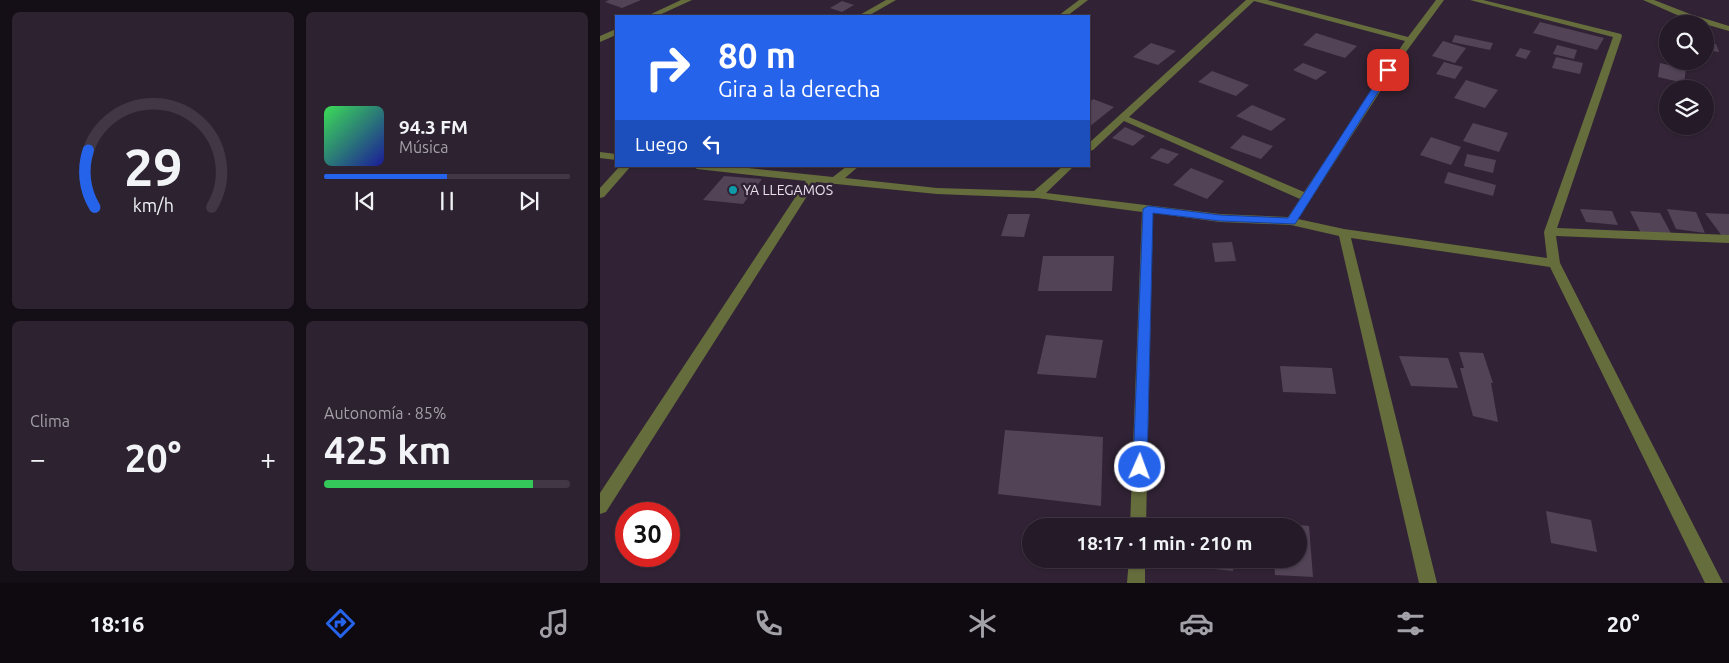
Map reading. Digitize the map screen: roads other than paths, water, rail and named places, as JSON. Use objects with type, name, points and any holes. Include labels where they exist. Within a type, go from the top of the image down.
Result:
[{"type":"street","points":[[653,15],[688,0]]},
{"type":"street","points":[[864,15],[892,0]]},
{"type":"street","points":[[1063,15],[1084,0]]},
{"type":"street","points":[[1090,147],[1251,0]]},
{"type":"street","points":[[1258,0],[1411,40]]},
{"type":"street","points":[[1291,221],[1399,55],[1440,0]]},
{"type":"street","points":[[1474,0],[1618,36],[1550,232],[1554,263],[1714,583]]},
{"type":"street","points":[[1647,0],[1687,16],[1729,29]]},
{"type":"street","points":[[600,39],[615,32]]},
{"type":"street","points":[[1122,117],[1306,197]]},
{"type":"street","points":[[600,196],[625,167]]},
{"type":"street","points":[[707,167],[937,190],[1038,195],[1220,218],[1291,221],[1344,233],[1554,263]]},
{"type":"street","points":[[834,181],[853,167]]},
{"type":"street","points":[[1038,195],[1068,167]]},
{"type":"street","points":[[600,507],[813,178]]},
{"type":"street","points":[[1138,518],[1148,209]]},
{"type":"street","points":[[1550,232],[1729,239]]},
{"type":"street","points":[[1344,233],[1428,583]]},
{"type":"street","points":[[1136,583],[1137,568]]},
{"type":"place","name":"YA LLEGAMOS","points":[[733,190]]}]
